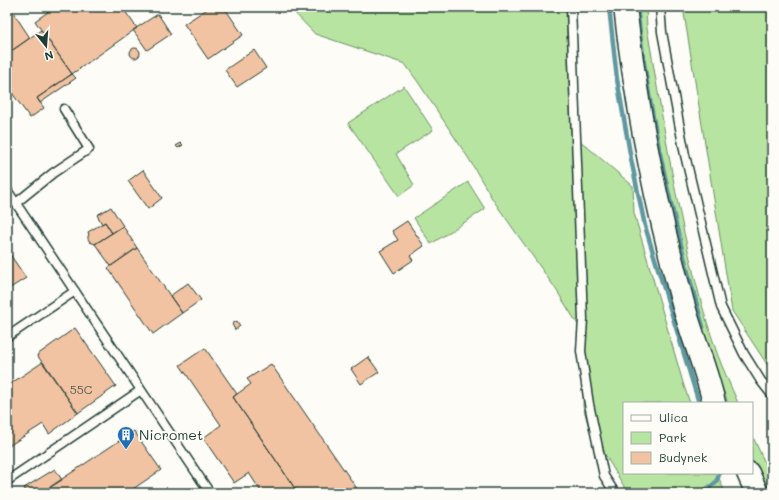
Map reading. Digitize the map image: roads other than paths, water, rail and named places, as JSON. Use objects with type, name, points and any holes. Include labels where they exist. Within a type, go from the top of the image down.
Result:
[{"type":"main road","points":[[625,7],[638,100],[659,204],[681,297],[714,401]]},
{"type":"main road","points":[[734,474],[742,493]]},
{"type":"main road","points":[[748,474],[756,493]]},
{"type":"lane","points":[[571,7],[583,319],[581,351],[589,404],[604,476],[615,493]]},
{"type":"lane","points":[[660,7],[662,32],[685,155],[721,307],[744,354],[772,395]]},
{"type":"lane","points":[[16,203],[53,173],[88,148],[64,109]]},
{"type":"lane","points":[[7,190],[210,493]]},
{"type":"lane","points":[[7,337],[75,291]]},
{"type":"lane","points":[[7,481],[141,390]]},
{"type":"waterway","points":[[609,7],[617,79],[631,159],[645,226],[699,402]]},
{"type":"waterway","points":[[637,7],[648,88],[663,168],[703,327]]},
{"type":"waterway","points":[[700,492],[715,483],[719,474]]},
{"type":"place","name":"Nicromet","points":[[126,450]]}]
